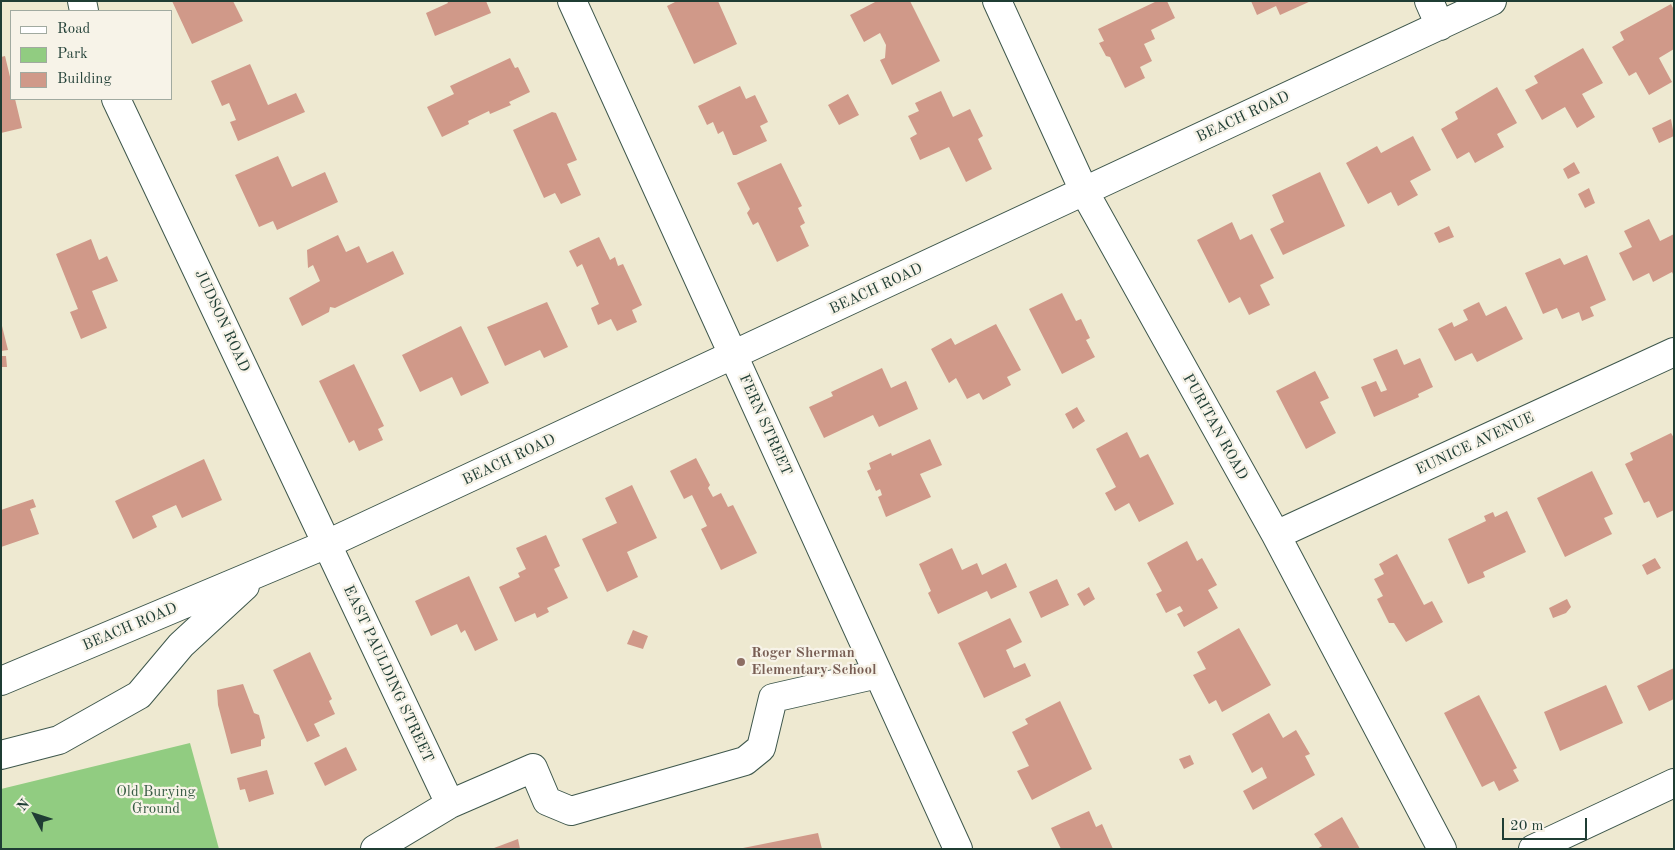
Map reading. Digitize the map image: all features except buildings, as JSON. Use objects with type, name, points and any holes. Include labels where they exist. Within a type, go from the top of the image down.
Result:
[{"type":"street","name":"FERN STREET","points":[[572,1],[958,849]]},
{"type":"street","name":"PURITAN ROAD","points":[[997,1],[1084,191],[1276,535],[1442,849]]},
{"type":"street","points":[[1429,1],[1440,26]]},
{"type":"street","name":"BEACH ROAD","points":[[1,681],[327,544],[734,356],[1492,1]]},
{"type":"street","name":"JUDSON ROAD","points":[[116,100],[327,544]]},
{"type":"street","name":"EUNICE AVENUE","points":[[1276,535],[1674,352]]},
{"type":"street","name":"EAST PAULDING STREET","points":[[327,544],[450,804]]},
{"type":"street","name":"BEACH ROAD","points":[[1,755],[59,740],[139,694],[180,645],[259,573]]},
{"type":"street","points":[[375,849],[450,804],[533,768],[547,801],[571,811],[745,761],[761,748],[773,698],[878,674]]},
{"type":"street","points":[[1533,849],[1674,783]]},
{"type":"green space","name":"Old Burying Ground","points":[[190,743],[219,849],[1,849],[1,789]]},
{"type":"place","name":"Roger Sherman Elementary School","points":[[741,662]]}]
